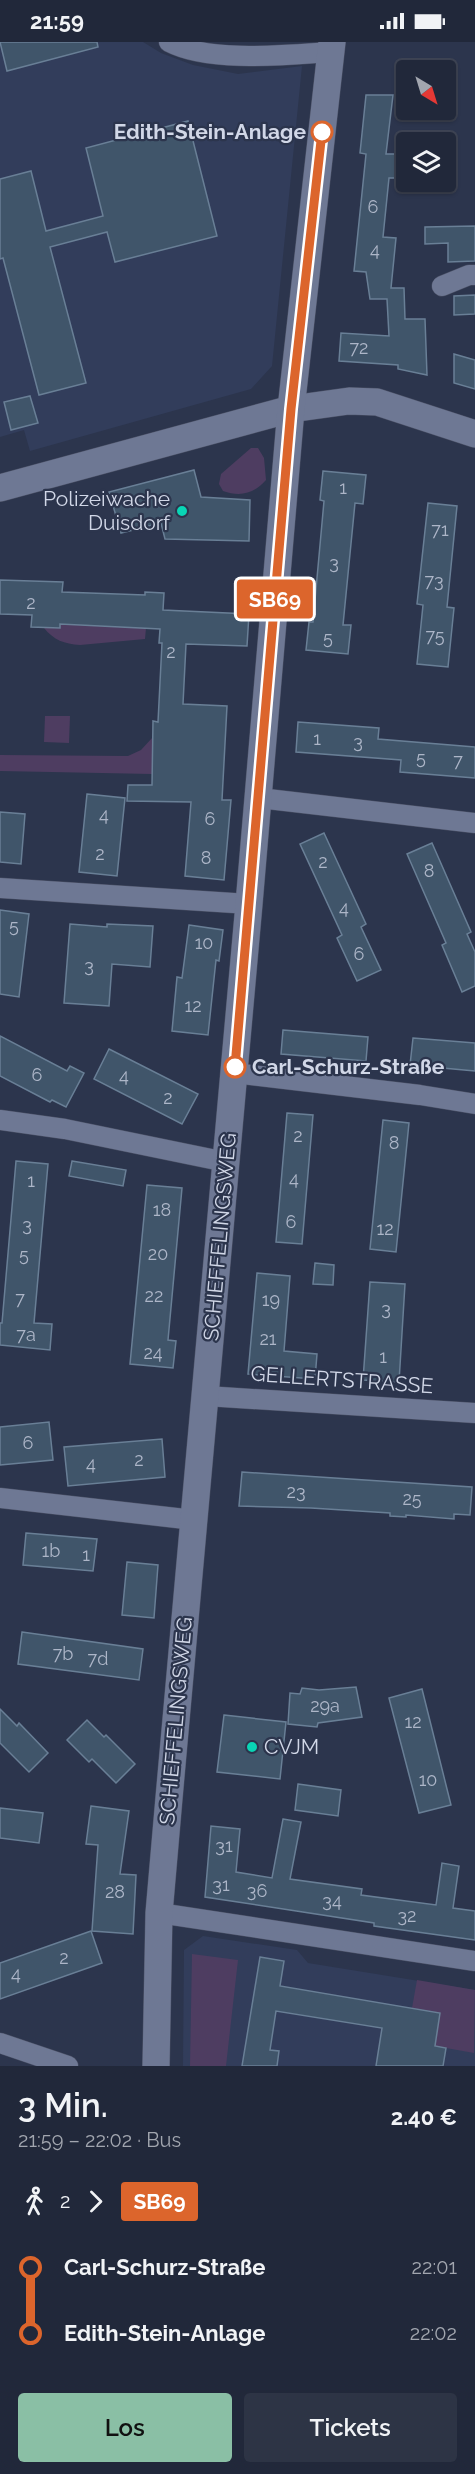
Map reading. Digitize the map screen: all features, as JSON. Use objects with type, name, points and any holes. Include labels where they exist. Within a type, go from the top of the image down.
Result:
[{"type":"street","points":[[169,42],[180,48],[239,56],[331,47]]},
{"type":"street","name":"SCHIEFFELINGSWEG","points":[[156,2066],[159,1913],[259,798],[291,409],[308,274],[331,47]]},
{"type":"street","points":[[442,286],[469,275],[475,275]]},
{"type":"street","points":[[0,488],[291,409],[349,401],[377,402],[475,434]]},
{"type":"street","points":[[259,798],[475,823]]},
{"type":"street","points":[[0,888],[249,904]]},
{"type":"street","points":[[234,1073],[420,1095],[475,1104]]},
{"type":"street","points":[[0,1120],[65,1129],[226,1161]]},
{"type":"street","name":"GELLERTSTRASSE","points":[[206,1396],[475,1413]]},
{"type":"street","points":[[0,1498],[194,1520]]},
{"type":"street","points":[[159,1913],[475,1961]]},
{"type":"street","points":[[0,2043],[68,2066]]},
{"type":"shaded area","points":[[0,42],[143,42],[161,53],[193,65],[238,74],[302,66],[272,366],[251,389],[30,451],[24,430],[0,437]]},
{"type":"shaded area","points":[[251,448],[258,448],[264,458],[266,480],[257,488],[246,493],[235,494],[223,491],[219,484],[221,474]]},
{"type":"shaded area","points":[[60,624],[146,628],[145,639],[69,644],[52,636],[44,628],[60,628]]},
{"type":"shaded area","points":[[45,716],[70,716],[69,743],[44,742]]},
{"type":"shaded area","points":[[153,737],[152,774],[0,771],[0,755],[128,756],[141,750]]},
{"type":"shaded area","points":[[203,1936],[297,1950],[308,1963],[475,1990],[475,2066],[183,2066],[184,1950]]},
{"type":"shaded area","points":[[192,1954],[238,1960],[226,2066],[190,2066]]},
{"type":"shaded area","points":[[417,1980],[475,1990],[474,2053],[435,2046],[412,2008]]},
{"type":"building","points":[[0,42],[97,42],[98,47],[7,71]]},
{"type":"building","points":[[366,95],[393,95],[386,154],[396,154],[396,178],[389,178],[383,237],[396,238],[391,288],[404,288],[405,319],[425,319],[427,375],[398,369],[398,365],[339,361],[341,333],[389,336],[387,299],[370,299],[366,272],[354,271],[366,154],[360,153]]},
{"type":"building","points":[[188,121],[217,236],[115,262],[107,232],[50,247],[86,383],[39,395],[3,258],[0,259],[0,179],[31,171],[46,231],[103,216],[86,148]]},
{"type":"building","points":[[475,226],[475,261],[448,262],[448,243],[425,244],[425,227]]},
{"type":"building","points":[[475,295],[475,314],[454,315],[454,296]]},
{"type":"building","points":[[454,354],[475,360],[475,389],[454,383]]},
{"type":"building","points":[[30,396],[38,423],[11,430],[4,402]]},
{"type":"building","name":"Polizeiwache Duisdorf","points":[[194,470],[201,497],[250,500],[249,541],[165,539],[161,523],[121,533],[109,492]]},
{"type":"building","points":[[323,471],[366,475],[363,504],[355,503],[343,625],[351,625],[348,654],[306,650],[309,622],[313,622],[324,501],[320,500]]},
{"type":"building","points":[[428,503],[457,506],[447,607],[454,608],[448,667],[417,664],[423,605],[417,604]]},
{"type":"building","points":[[0,580],[63,582],[62,592],[145,595],[145,592],[164,593],[163,610],[249,614],[247,646],[186,644],[183,704],[227,706],[222,800],[231,800],[224,880],[185,876],[191,802],[127,801],[128,785],[152,785],[153,721],[158,722],[162,643],[159,643],[160,629],[60,624],[60,628],[31,627],[32,615],[0,614]]},
{"type":"building","points":[[298,722],[379,728],[378,739],[475,747],[475,778],[400,772],[401,760],[296,752]]},
{"type":"building","points":[[87,794],[125,798],[117,876],[79,872]]},
{"type":"building","points":[[0,812],[25,814],[21,864],[0,862]]},
{"type":"building","points":[[324,833],[366,924],[361,927],[381,970],[357,981],[337,938],[342,935],[300,844]]},
{"type":"building","points":[[432,843],[471,932],[467,934],[475,952],[475,986],[462,992],[442,945],[446,943],[407,854]]},
{"type":"building","points":[[0,910],[29,914],[19,997],[0,994]]},
{"type":"building","points":[[70,924],[107,927],[107,924],[153,926],[150,967],[112,964],[109,1006],[64,1003]]},
{"type":"building","points":[[189,925],[223,930],[219,961],[216,960],[208,1035],[172,1031],[177,977],[182,978]]},
{"type":"building","points":[[283,1030],[368,1037],[366,1061],[281,1054]]},
{"type":"building","points":[[0,1036],[67,1071],[70,1066],[84,1073],[66,1107],[52,1100],[50,1102],[0,1076]]},
{"type":"building","points":[[413,1038],[475,1043],[475,1071],[410,1065]]},
{"type":"building","points":[[109,1049],[198,1094],[182,1124],[94,1079]]},
{"type":"building","points":[[287,1113],[313,1115],[302,1244],[276,1242]]},
{"type":"building","points":[[383,1120],[409,1123],[396,1252],[370,1249]]},
{"type":"building","points":[[16,1161],[48,1164],[34,1323],[52,1324],[50,1350],[0,1345],[0,1323],[2,1323]]},
{"type":"building","points":[[72,1161],[126,1170],[123,1186],[69,1176]]},
{"type":"building","points":[[147,1185],[182,1188],[168,1340],[176,1341],[173,1368],[130,1364]]},
{"type":"building","points":[[315,1263],[334,1265],[333,1285],[313,1284]]},
{"type":"building","points":[[257,1273],[290,1276],[284,1351],[317,1354],[315,1379],[248,1374]]},
{"type":"building","points":[[370,1282],[405,1284],[399,1382],[363,1380]]},
{"type":"building","points":[[49,1422],[53,1460],[0,1465],[0,1427]]},
{"type":"building","points":[[162,1439],[165,1477],[68,1486],[64,1447]]},
{"type":"building","points":[[242,1472],[472,1487],[470,1515],[454,1514],[454,1519],[390,1516],[390,1513],[311,1508],[239,1506]]},
{"type":"building","points":[[26,1533],[97,1539],[93,1571],[23,1565]]},
{"type":"building","points":[[127,1562],[158,1565],[154,1618],[122,1615]]},
{"type":"building","points":[[22,1632],[143,1649],[139,1680],[18,1664]]},
{"type":"building","points":[[356,1687],[362,1717],[318,1723],[317,1727],[288,1724],[290,1693],[300,1694],[302,1688],[319,1690]]},
{"type":"building","points":[[422,1689],[451,1805],[419,1813],[389,1698]]},
{"type":"building","points":[[0,1709],[17,1726],[19,1723],[48,1753],[29,1772],[0,1743]]},
{"type":"building","name":"CVJM","points":[[224,1715],[286,1722],[280,1779],[217,1772]]},
{"type":"building","points":[[87,1720],[135,1764],[116,1783],[92,1759],[89,1762],[67,1740]]},
{"type":"building","points":[[298,1784],[341,1790],[338,1816],[295,1810]]},
{"type":"building","points":[[91,1806],[129,1811],[120,1874],[136,1875],[133,1934],[92,1931],[98,1845],[86,1844]]},
{"type":"building","points":[[0,1808],[43,1813],[39,1843],[0,1838]]},
{"type":"building","points":[[283,1819],[301,1822],[290,1879],[362,1889],[361,1895],[436,1905],[442,1863],[459,1866],[453,1908],[475,1911],[475,1940],[374,1926],[374,1923],[205,1897],[211,1826],[240,1829],[236,1872],[272,1878]]},
{"type":"building","points":[[91,1931],[102,1963],[0,1999],[0,1963]]},
{"type":"building","points":[[260,1957],[284,1961],[280,1986],[440,2013],[435,2046],[446,2048],[443,2066],[376,2066],[382,2028],[276,2011],[270,2050],[279,2051],[277,2066],[242,2066]]},
{"type":"bus line","name":"SB69","points":[[235,1067],[291,409],[308,274],[322,132]]},
{"type":"place","name":"Edith-Stein-Anlage","points":[[322,132]]},
{"type":"place","name":"Polizeiwache Duisdorf","points":[[182,511]]},
{"type":"place","name":"Carl-Schurz-Straße","points":[[235,1067]]},
{"type":"place","name":"CVJM","points":[[252,1747]]}]
